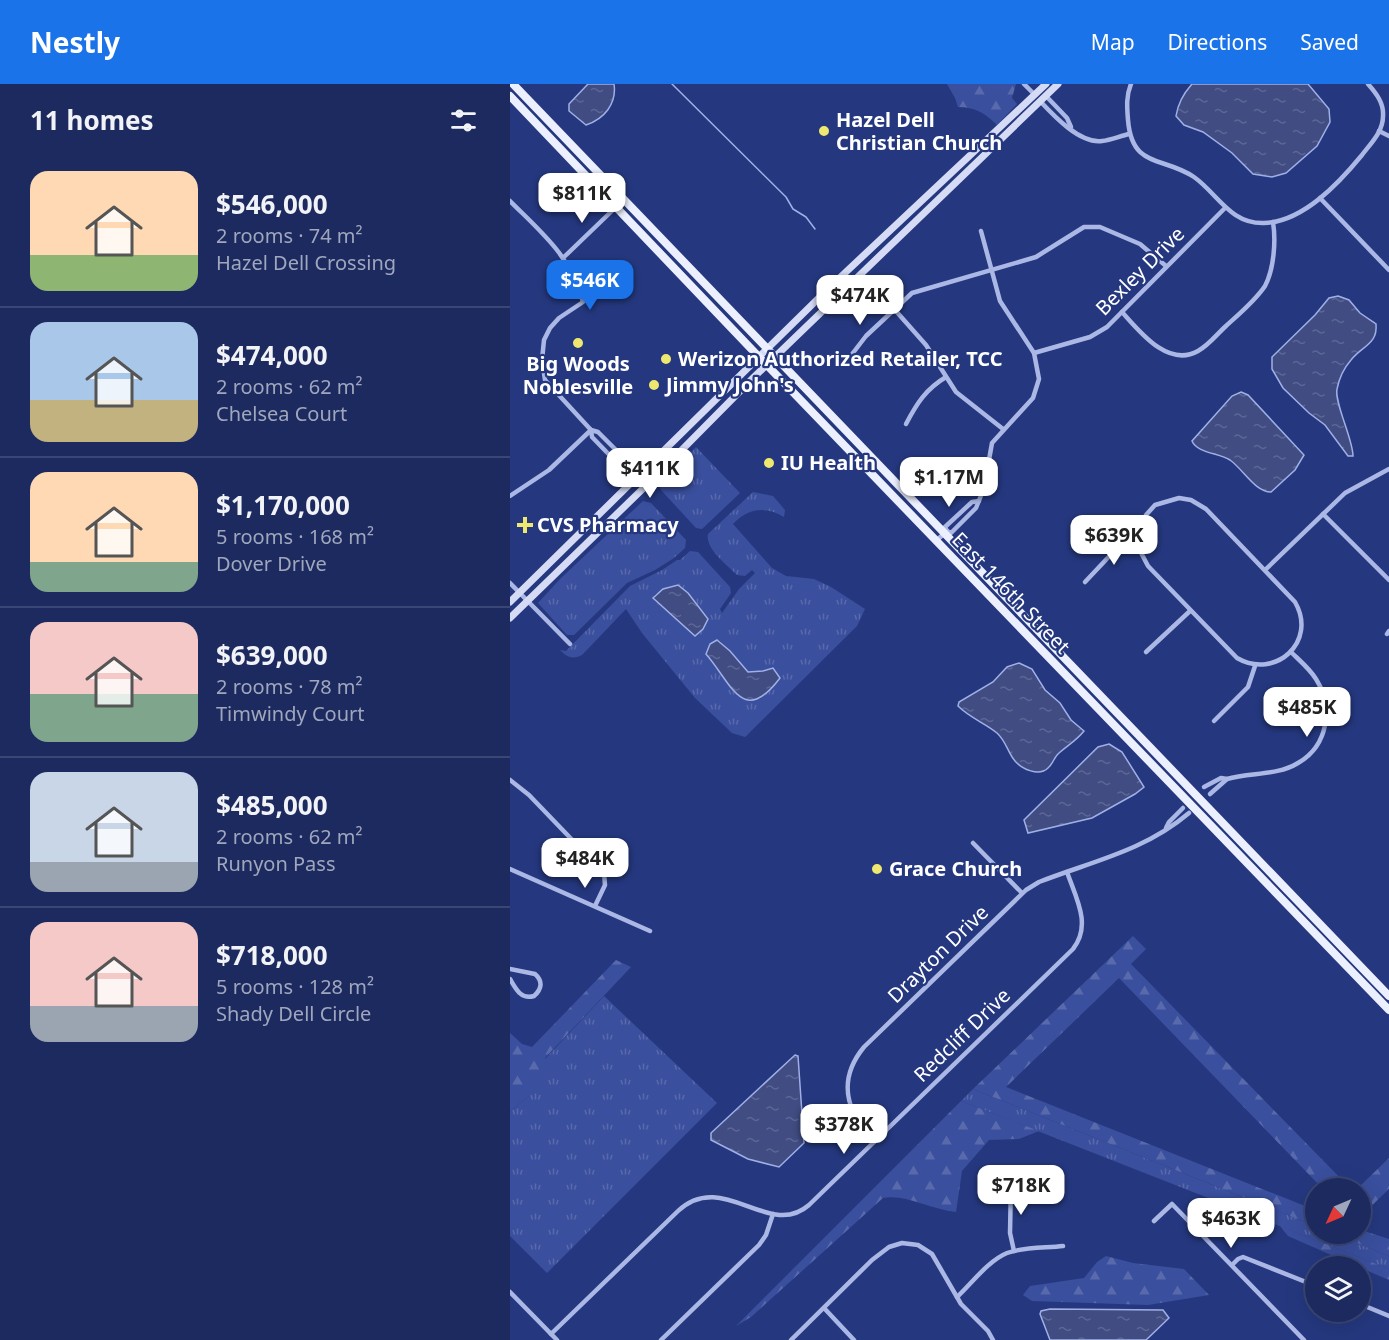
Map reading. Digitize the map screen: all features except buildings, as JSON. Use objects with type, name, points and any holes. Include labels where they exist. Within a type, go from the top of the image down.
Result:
[{"type":"main road","name":"East 146th Street","points":[[513,84],[1389,996]]},
{"type":"main road","points":[[510,618],[775,358],[1046,84]]},
{"type":"main road","points":[[510,602],[830,287],[1039,93],[1058,84]]},
{"type":"main road","name":"East 146th Street","points":[[510,96],[1389,1010]]},
{"type":"street","points":[[1024,84],[1039,93],[1067,118],[1071,127],[1080,136],[1096,141],[1129,134]]},
{"type":"street","points":[[1131,84],[1127,100],[1129,134],[1137,150],[1144,156],[1194,177],[1231,214],[1246,221],[1264,223],[1273,222],[1304,209],[1320,198],[1351,168],[1379,131],[1383,109],[1378,96],[1368,84]]},
{"type":"street","points":[[1379,131],[1389,136]]},
{"type":"street","points":[[1320,198],[1389,270]]},
{"type":"street","points":[[510,201],[564,257],[579,286],[583,302],[559,318],[544,339],[542,370],[545,380],[591,430],[598,432],[628,463],[630,470],[623,469],[592,437],[591,430]]},
{"type":"street","points":[[564,257],[616,207]]},
{"type":"street","name":"Bexley Drive","points":[[1034,353],[1097,333],[1107,327],[1225,208]]},
{"type":"street","points":[[1122,312],[1163,350],[1180,356],[1197,352],[1247,306],[1265,286],[1270,274],[1274,243],[1273,222]]},
{"type":"street","points":[[846,362],[866,336],[916,291],[1036,256],[1084,227],[1091,226],[1107,230],[1140,244],[1166,266]]},
{"type":"street","points":[[937,540],[945,532],[945,527],[972,502],[979,501],[984,488],[994,439],[1029,403],[1036,392],[1039,379],[1034,353],[1000,301],[981,231]]},
{"type":"street","points":[[895,310],[926,345],[964,400],[1003,429]]},
{"type":"street","points":[[906,424],[922,396],[946,376]]},
{"type":"street","points":[[510,495],[549,470],[591,430]]},
{"type":"street","points":[[1265,570],[1345,493],[1389,470]]},
{"type":"street","points":[[1174,498],[1198,503],[1291,596],[1300,612],[1302,624],[1300,635],[1291,652],[1273,663],[1255,666],[1243,662],[1230,653],[1144,562],[1137,540],[1141,524],[1150,509],[1174,498]]},
{"type":"street","points":[[1323,514],[1389,580]]},
{"type":"street","points":[[1085,582],[1118,547],[1137,540]]},
{"type":"street","points":[[510,583],[570,644]]},
{"type":"street","points":[[1146,652],[1190,611]]},
{"type":"street","points":[[1204,787],[1221,778],[1279,771],[1299,763],[1320,740],[1326,726],[1327,713],[1324,697],[1315,677],[1291,652]]},
{"type":"street","points":[[1214,721],[1248,687],[1255,666]]},
{"type":"street","points":[[1210,794],[1227,779]]},
{"type":"street","points":[[510,780],[529,795],[604,873],[605,885],[596,906]]},
{"type":"street","name":"Drayton Drive","points":[[1166,828],[1183,808]]},
{"type":"street","name":"Drayton Drive","points":[[874,1142],[857,1122],[848,1100],[848,1082],[854,1061],[864,1047],[1022,894],[1039,882],[1142,845],[1166,828],[1174,826],[1189,813]]},
{"type":"street","points":[[973,843],[1022,894]]},
{"type":"street","points":[[510,869],[650,931]]},
{"type":"street","name":"Redcliff Drive","points":[[551,1334],[692,1201],[703,1197],[715,1197],[773,1214],[791,1215],[805,1209],[1076,945],[1082,930],[1082,919],[1067,872]]},
{"type":"street","points":[[510,969],[535,974],[541,982],[541,988],[534,996],[526,997],[520,993],[510,979]]},
{"type":"street","points":[[1011,1183],[1010,1233],[1014,1251]]},
{"type":"street","points":[[1154,1221],[1172,1204],[1304,1340]]},
{"type":"street","points":[[661,1340],[759,1245],[766,1235],[773,1214]]},
{"type":"street","points":[[791,1340],[872,1260],[889,1247],[902,1244],[918,1245],[932,1254],[957,1297],[988,1331],[993,1340]]},
{"type":"street","points":[[957,1297],[999,1257],[1014,1251],[1063,1246]]},
{"type":"street","points":[[1232,1265],[1243,1257],[1305,1282]]},
{"type":"street","points":[[510,1292],[557,1340]]},
{"type":"street","points":[[824,1308],[854,1340]]},
{"type":"street","points":[[1371,1309],[1389,1316]]},
{"type":"green space","points":[[947,84],[1016,84],[1012,98],[1017,104],[997,125],[979,112],[970,108],[958,107]]},
{"type":"green space","points":[[696,447],[740,493],[702,529],[696,528],[659,485]]},
{"type":"green space","points":[[753,492],[773,496],[785,510],[784,517],[770,511],[757,510],[733,524],[772,568],[786,576],[814,579],[865,609],[857,626],[745,737],[732,733],[695,698],[642,633],[626,609],[582,655],[570,657],[560,650],[566,651],[630,586],[680,560],[690,551],[698,552],[730,587],[731,593],[720,609],[722,613],[739,589],[755,573],[752,570],[745,576],[737,575],[713,551],[708,534]],"holes":[[[671,586],[695,635],[655,601],[654,595]],[[720,641],[748,672],[767,669],[775,684],[760,699],[729,685],[706,654],[710,644]]]},
{"type":"green space","points":[[643,501],[651,503],[686,540],[685,548],[655,570],[627,583],[574,635],[567,635],[538,603],[560,579]]},
{"type":"green space","points":[[1133,936],[1146,949],[1131,964],[1340,1178],[1312,1178],[1119,978],[1006,1087],[1305,1206],[1305,1222],[973,1089]]},
{"type":"green space","points":[[616,960],[631,967],[545,1058],[547,1073],[529,1096],[510,1111],[510,1033],[522,1044],[532,1047]]},
{"type":"green space","points":[[604,996],[717,1103],[547,1273],[510,1236],[510,1111],[529,1096],[545,1059]]},
{"type":"green space","points":[[973,1089],[1305,1222],[1305,1236],[961,1101]]},
{"type":"green space","points":[[961,1101],[1039,1131],[1019,1139],[989,1140],[962,1171],[956,1212],[901,1198],[883,1198],[751,1317],[736,1326]]},
{"type":"green space","points":[[1389,1158],[1389,1189],[1371,1206],[1371,1178],[1368,1178]]},
{"type":"green space","points":[[1280,1226],[1305,1236],[1305,1244],[1288,1236]]},
{"type":"green space","points":[[1371,1233],[1389,1239],[1389,1256],[1359,1244],[1371,1244]]},
{"type":"green space","points":[[1306,1244],[1326,1244],[1356,1256],[1333,1256]]},
{"type":"green space","points":[[1325,1244],[1359,1244],[1389,1256],[1389,1269],[1371,1262],[1371,1256],[1356,1256]]},
{"type":"green space","points":[[1106,1256],[1133,1263],[1184,1269],[1209,1295],[1148,1305],[1032,1301],[1023,1295],[1030,1286],[1084,1278],[1097,1262]]},
{"type":"green space","points":[[1371,1262],[1389,1269],[1389,1280],[1371,1272]]},
{"type":"water","points":[[588,84],[614,84],[614,91],[611,104],[604,115],[586,125],[569,111],[569,104]]},
{"type":"water","points":[[1192,84],[1308,84],[1329,109],[1330,122],[1317,146],[1286,173],[1272,177],[1253,174],[1232,153],[1203,132],[1184,125],[1176,116],[1181,99]]},
{"type":"water","points":[[1338,296],[1349,300],[1360,313],[1376,324],[1372,340],[1348,363],[1337,389],[1338,403],[1353,456],[1348,456],[1325,425],[1283,388],[1272,369],[1272,357],[1329,298]]},
{"type":"water","points":[[1241,392],[1248,395],[1304,455],[1295,470],[1271,492],[1254,484],[1230,460],[1198,448],[1192,441],[1232,396]]},
{"type":"water","points":[[678,585],[688,593],[708,619],[703,629],[695,636],[653,598],[663,589]]},
{"type":"water","points":[[717,640],[748,672],[773,668],[780,678],[767,692],[756,699],[747,700],[739,696],[706,654],[710,644]]},
{"type":"water","points":[[1019,663],[1032,669],[1045,690],[1060,703],[1071,720],[1084,731],[1057,755],[1048,768],[1040,772],[1031,771],[1018,764],[997,733],[958,706],[959,702],[993,682],[1007,667]]},
{"type":"water","points":[[1109,744],[1122,752],[1144,787],[1092,818],[1028,833],[1024,820],[1098,747]]},
{"type":"water","points":[[795,1055],[798,1056],[804,1143],[779,1167],[748,1159],[711,1140],[711,1133]]},
{"type":"water","points":[[1050,1309],[1163,1310],[1169,1318],[1146,1340],[1050,1340],[1040,1314],[1041,1311]]},
{"type":"waterway","points":[[672,84],[786,197],[793,209],[806,217],[815,229]]},
{"type":"place","name":"Hazel Dell Christian Church","points":[[824,131]]},
{"type":"place","name":"Big Woods Noblesville","points":[[578,343]]},
{"type":"place","name":"Werizon Authorized Retailer, TCC","points":[[666,359]]},
{"type":"place","name":"Jimmy John's","points":[[654,385]]},
{"type":"place","name":"IU Health","points":[[769,463]]},
{"type":"place","name":"CVS Pharmacy","points":[[525,525]]},
{"type":"place","name":"Grace Church","points":[[877,869]]}]
